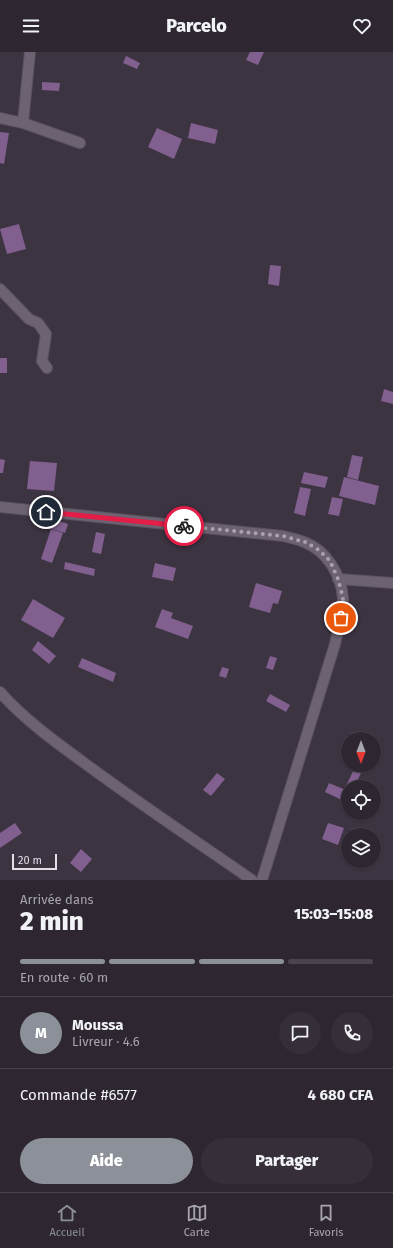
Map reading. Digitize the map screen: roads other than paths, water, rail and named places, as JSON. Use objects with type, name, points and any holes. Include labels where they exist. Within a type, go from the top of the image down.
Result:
[{"type":"street","points":[[23,123],[30,52]]},
{"type":"street","points":[[2,119],[23,123],[80,143]]},
{"type":"street","points":[[0,289],[28,319],[38,323],[46,334],[42,361],[47,368]]},
{"type":"street","points":[[0,507],[283,536],[305,542],[319,550],[330,561],[338,579],[343,598],[341,618],[335,644],[262,880]]},
{"type":"street","points":[[338,579],[393,583]]},
{"type":"street","points":[[0,692],[9,702],[53,740],[119,788],[252,880]]}]
